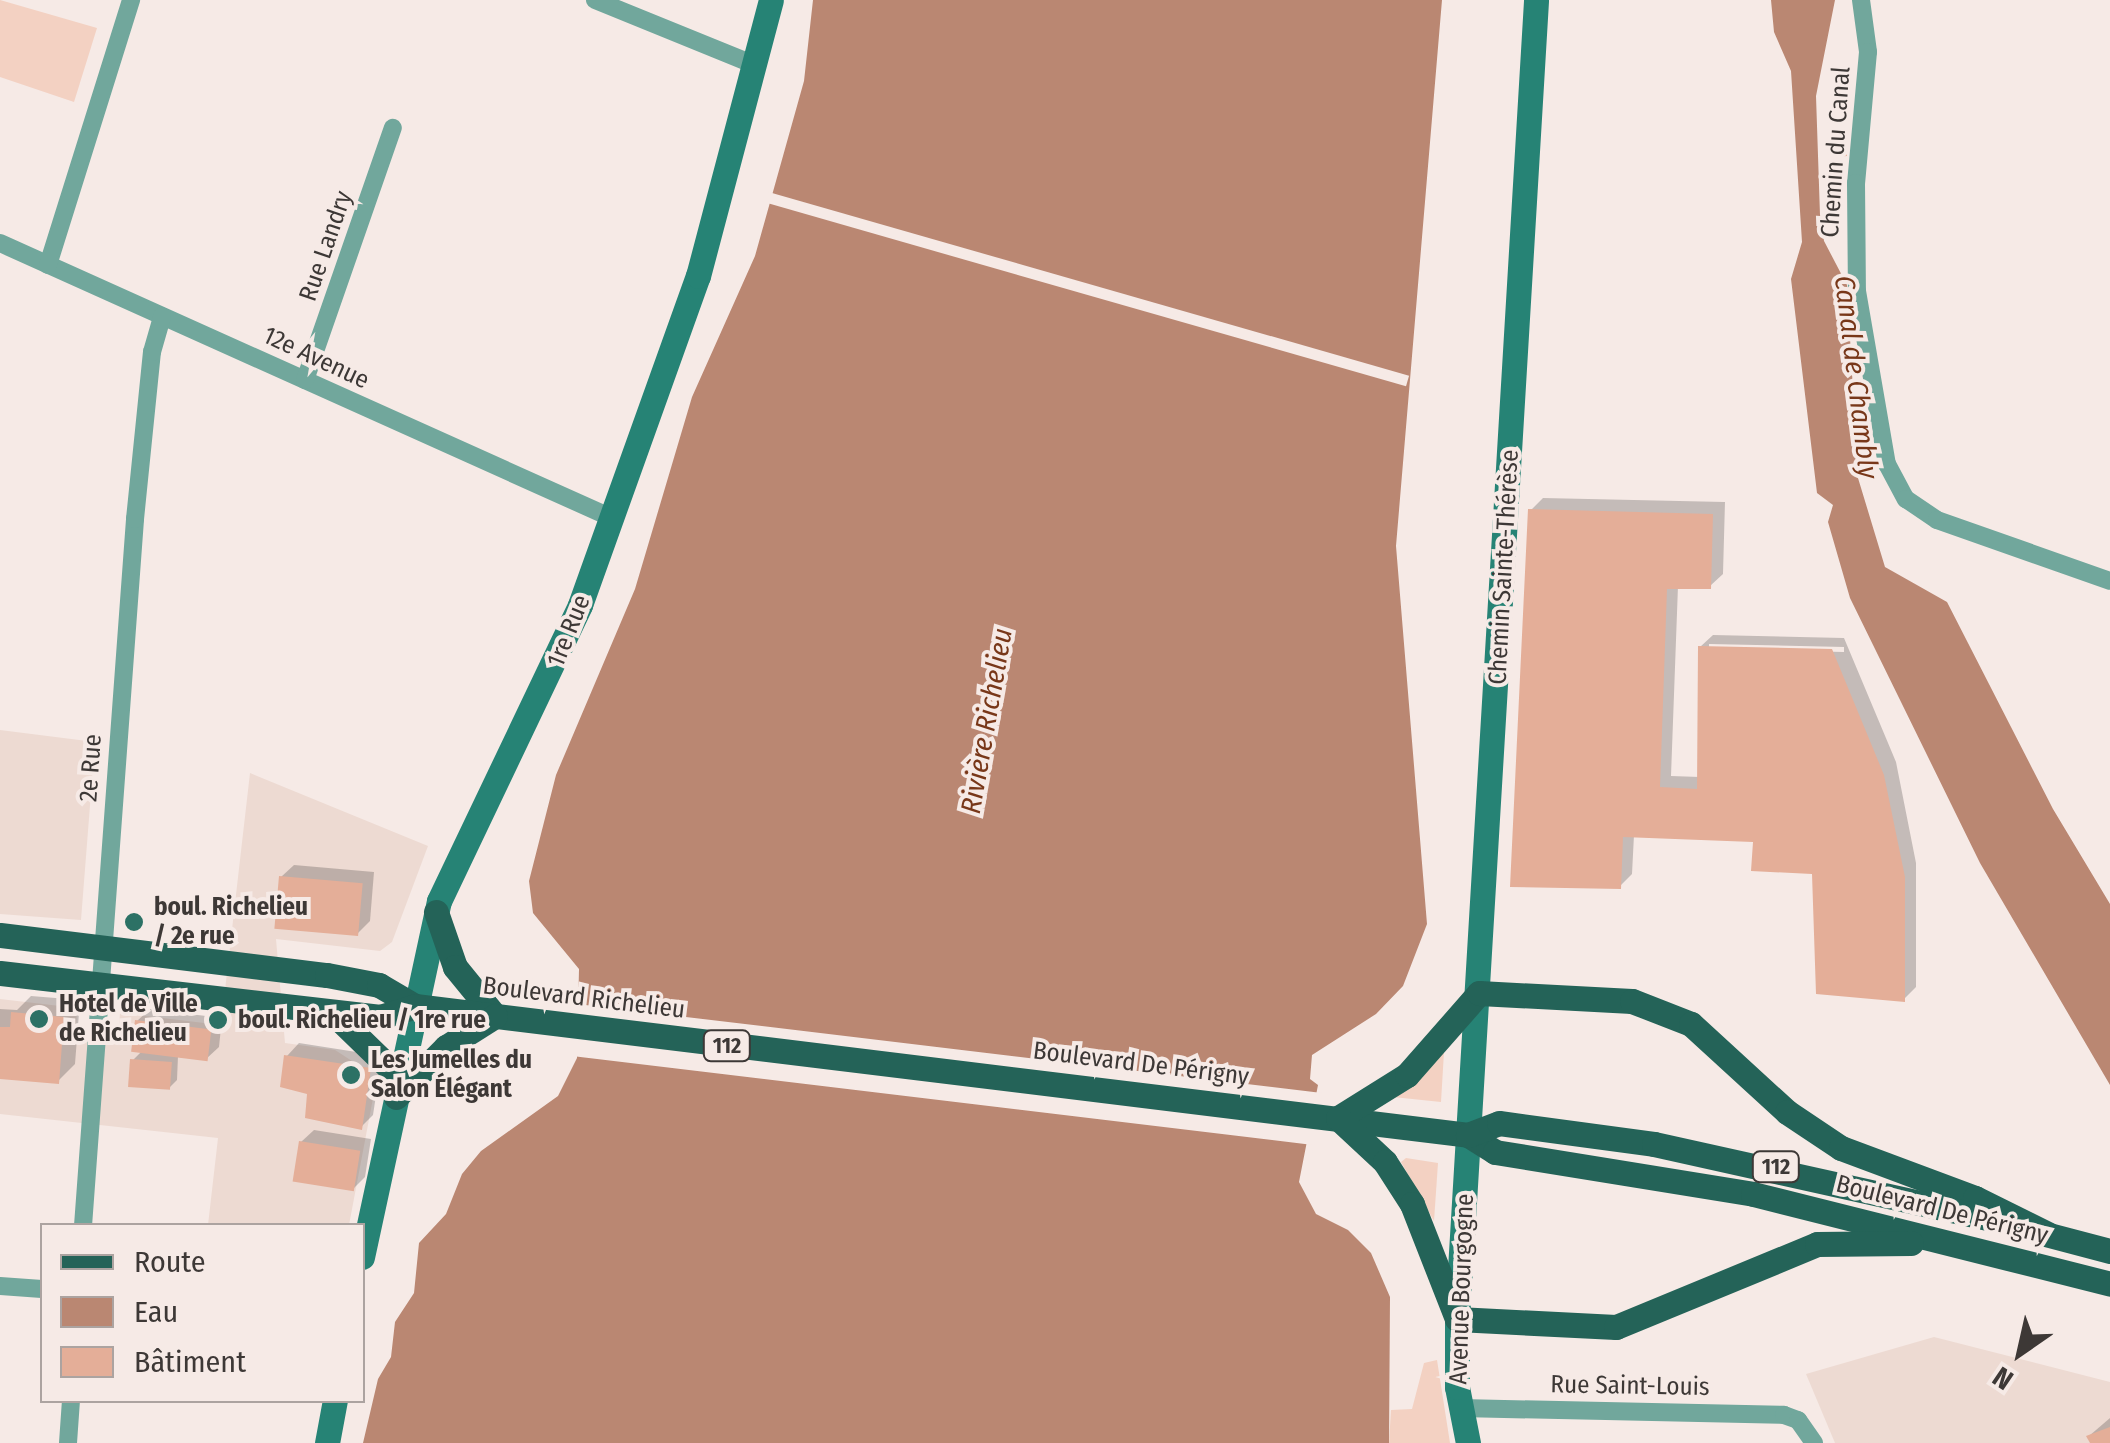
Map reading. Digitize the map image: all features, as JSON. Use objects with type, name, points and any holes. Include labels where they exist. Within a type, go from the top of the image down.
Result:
[{"type":"main road","points":[[330,1011],[370,1042],[398,1088],[446,1047],[494,1016],[455,967],[436,912]]},
{"type":"main road","name":"Boulevard Richelieu","points":[[0,935],[364,982],[414,1006],[926,1068]]},
{"type":"main road","name":"Boulevard Richelieu","points":[[0,973],[380,1017],[414,1006]]},
{"type":"main road","points":[[1970,1247],[1862,1240],[1817,1244],[1616,1327],[1457,1319],[1433,1246],[1405,1192],[1338,1118],[1408,1075],[1479,994],[1612,999],[1660,1009],[1705,1034],[1787,1112],[1841,1148],[1975,1198],[2048,1234]]},
{"type":"main road","name":"Boulevard De Périgny","points":[[926,1068],[1468,1135],[1495,1152],[1753,1194],[2110,1284]]},
{"type":"main road","name":"Boulevard De Périgny","points":[[1468,1135],[1498,1122],[1654,1144],[2048,1234],[2110,1252]]},
{"type":"street","points":[[48,265],[131,0]]},
{"type":"street","points":[[595,0],[755,65]]},
{"type":"street","name":"1re Rue","points":[[365,1243],[436,912],[546,687],[612,518],[702,265],[770,0]]},
{"type":"street","name":"Chemin Sainte-Thérèse","points":[[1468,1135],[1536,0]]},
{"type":"street","name":"Chemin du Canal","points":[[1861,0],[1868,52],[1856,183],[1857,292],[1886,464],[1906,499],[1937,520],[2110,581]]},
{"type":"street","name":"Rue Landry","points":[[305,380],[393,128]]},
{"type":"street","name":"12e Avenue","points":[[0,243],[612,518]]},
{"type":"street","name":"2e Rue","points":[[83,1223],[141,461],[162,316]]},
{"type":"street","name":"Avenue Bourgogne","points":[[1468,1135],[1457,1319],[1460,1408],[1468,1443]]},
{"type":"street","points":[[0,1286],[40,1289]]},
{"type":"street","points":[[68,1443],[71,1403]]},
{"type":"street","points":[[326,1443],[334,1403]]},
{"type":"street","name":"Rue Saint-Louis","points":[[1460,1408],[1798,1420],[1814,1443]]},
{"type":"shaded area","points":[[0,0],[97,28],[74,102],[0,77]]},
{"type":"shaded area","points":[[0,730],[95,742],[81,920],[0,914]]},
{"type":"shaded area","points":[[250,773],[428,846],[392,942],[380,951],[276,939],[285,1043],[335,1050],[369,1072],[374,1093],[349,1223],[208,1223],[218,1138],[0,1114],[0,999],[77,1008],[76,1031],[118,1039],[120,1013],[221,1025]]},
{"type":"shaded area","points":[[1444,1052],[1441,1102],[1393,1097],[1423,1075]]},
{"type":"shaded area","points":[[1406,1158],[1438,1163],[1434,1221],[1401,1162]]},
{"type":"shaded area","points":[[1934,1337],[2110,1382],[2110,1443],[1835,1443],[1806,1374]]},
{"type":"shaded area","points":[[1437,1360],[1450,1443],[1389,1443],[1391,1410],[1412,1409],[1424,1363]]},
{"type":"water","name":"Rivière Richelieu","points":[[813,0],[1442,0],[1396,546],[1427,924],[1403,986],[1376,1014],[1312,1055],[1310,1079],[1318,1085],[1299,1182],[1316,1214],[1348,1230],[1371,1253],[1390,1297],[1389,1443],[363,1443],[378,1379],[391,1357],[395,1322],[414,1293],[419,1243],[446,1214],[462,1174],[481,1151],[558,1096],[577,1058],[579,969],[533,913],[529,881],[556,775],[635,589],[692,397],[755,256],[804,81]]},
{"type":"water","points":[[1771,0],[1835,0],[1816,96],[1820,215],[1824,241],[1847,285],[1858,478],[1885,567],[1947,602],[2053,809],[2110,904],[2110,1085],[1980,863],[1850,598],[1828,522],[1833,505],[1817,493],[1791,279],[1802,242],[1791,71],[1774,32]]},
{"type":"pier","points":[[765,191],[1409,376],[1406,386],[762,202]]},
{"type":"pier","points":[[577,1004],[1322,1093],[1314,1147],[1312,1153],[1313,1145],[572,1056]]},
{"type":"building","points":[[1846,145],[1847,156],[1835,157],[1834,146]]},
{"type":"building","points":[[1528,509],[1713,514],[1711,589],[1667,589],[1660,787],[1697,789],[1698,646],[1832,649],[1884,775],[1905,877],[1905,1002],[1816,994],[1812,874],[1751,871],[1753,842],[1623,837],[1621,889],[1510,887]]},
{"type":"building","points":[[279,876],[363,883],[358,936],[274,929]]},
{"type":"building","points":[[11,1012],[64,1017],[59,1084],[0,1079],[0,1027],[10,1027]]},
{"type":"building","points":[[135,1020],[211,1029],[208,1061],[131,1052]]},
{"type":"building","points":[[284,1055],[371,1068],[362,1130],[305,1118],[307,1094],[280,1087]]},
{"type":"building","points":[[130,1059],[172,1062],[170,1090],[128,1087]]},
{"type":"building","points":[[299,1141],[360,1151],[354,1191],[293,1181]]},
{"type":"building","points":[[2110,1427],[2110,1443],[2090,1443],[2086,1436]]},
{"type":"place","name":"boul. Richelieu / 2e rue","points":[[134,922]]},
{"type":"place","name":"Hotel de Ville de Richelieu","points":[[39,1019]]},
{"type":"place","name":"boul. Richelieu / 1re rue","points":[[218,1020]]},
{"type":"place","name":"Les Jumelles du Salon Élégant","points":[[351,1075]]},
{"type":"water label","name":"Canal de Chambly","points":[[1856,377]]}]
